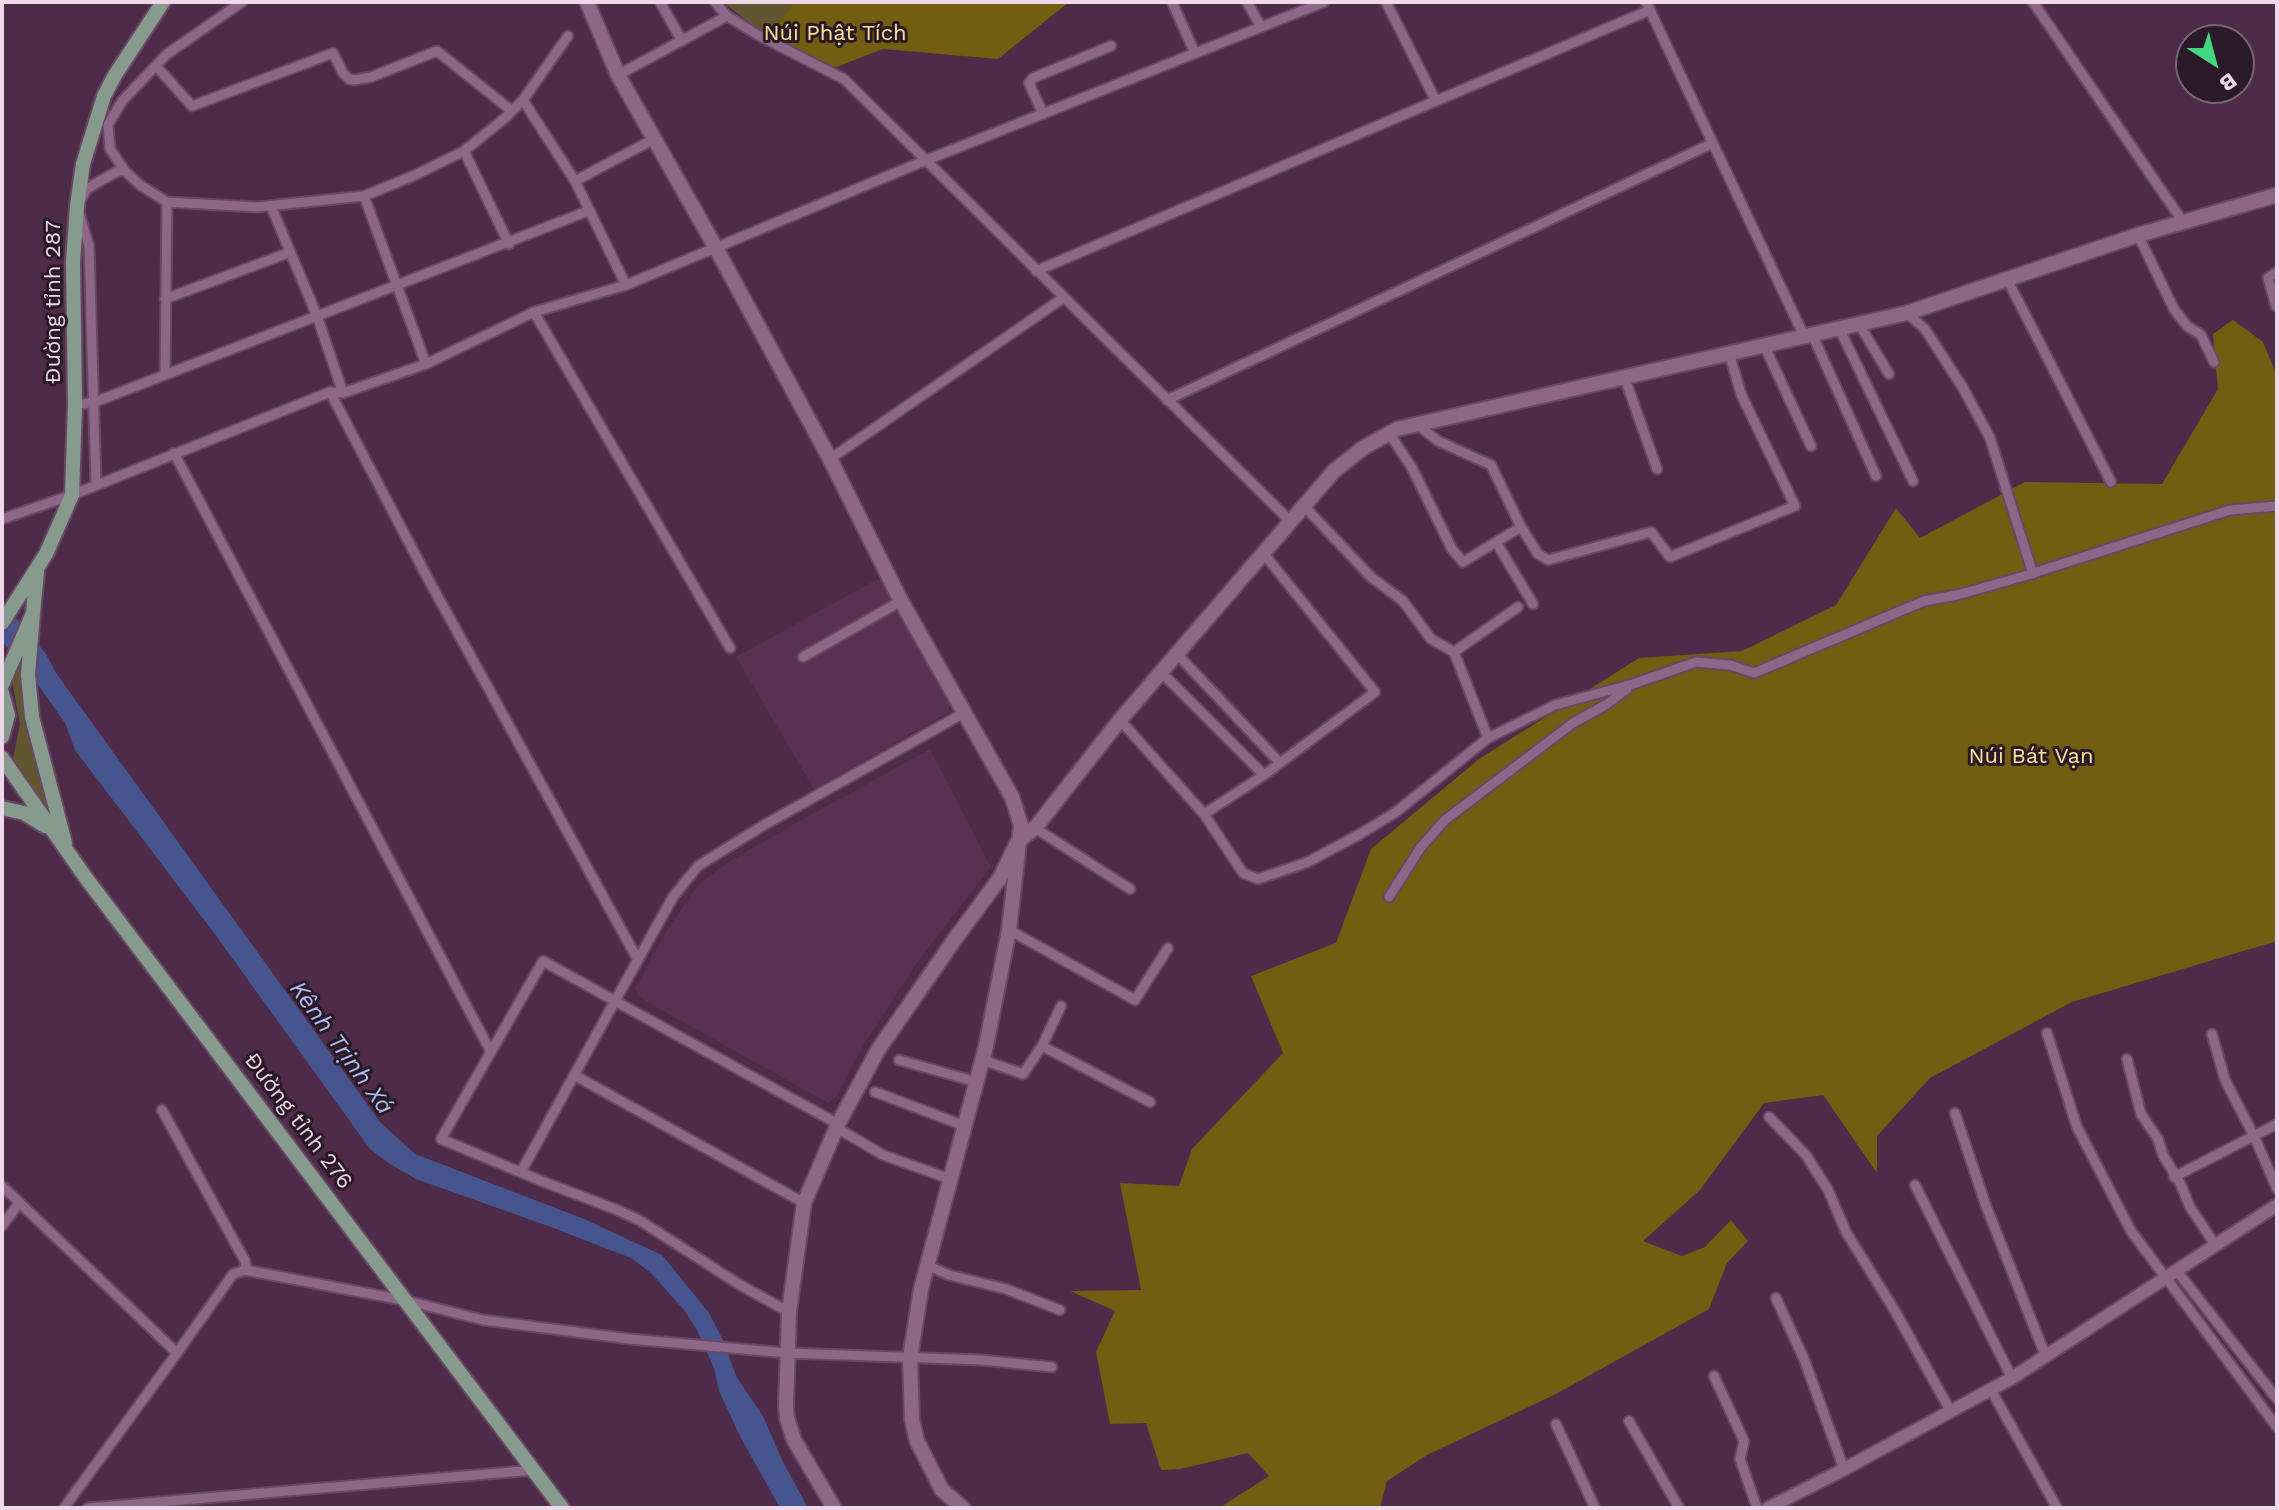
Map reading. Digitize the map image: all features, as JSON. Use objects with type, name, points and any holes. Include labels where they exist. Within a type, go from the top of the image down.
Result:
[{"type":"main road","name":"Đường tỉnh 287","points":[[2,623],[38,568],[72,495],[75,405],[73,262],[83,164],[104,96],[163,2]]},
{"type":"main road","points":[[587,2],[618,75],[830,459],[901,601],[1012,797],[1021,825],[1009,930],[983,1060],[917,1308],[910,1358],[912,1420],[917,1441],[942,1490],[963,1508]]},
{"type":"main road","points":[[834,1508],[794,1440],[787,1418],[787,1353],[789,1312],[804,1203],[837,1126],[878,1050],[1000,878],[1021,837],[1035,828],[1120,720],[1334,471],[1363,448],[1397,429],[1907,313],[2138,235],[2277,195]]},
{"type":"main road","name":"Đường tỉnh 287","points":[[2,685],[33,613],[38,568]]},
{"type":"main road","points":[[33,613],[28,675],[32,717],[67,851]]},
{"type":"main road","points":[[2,693],[8,715],[2,737]]},
{"type":"main road","name":"Đường tỉnh 276","points":[[2,758],[67,851],[562,1508]]},
{"type":"main road","points":[[2,808],[24,813],[52,830]]},
{"type":"street","points":[[242,2],[167,54],[122,101],[108,125],[110,149],[125,171],[167,202],[271,206],[364,196],[413,176],[464,151],[512,111],[568,36]]},
{"type":"street","points":[[660,2],[682,41]]},
{"type":"street","points":[[715,2],[727,16],[758,35],[844,79],[1291,522]]},
{"type":"street","points":[[1172,2],[1195,53]]},
{"type":"street","points":[[1247,2],[1261,27]]},
{"type":"street","points":[[2,519],[72,495],[330,392],[343,393],[426,364],[534,312],[626,285],[924,161],[1324,2]]},
{"type":"street","points":[[1386,2],[1436,101]]},
{"type":"street","points":[[2033,2],[2183,222]]},
{"type":"street","points":[[1036,271],[1436,101],[1648,6],[1876,476]]},
{"type":"street","points":[[618,75],[727,16]]},
{"type":"street","points":[[1043,114],[1029,83],[1033,78],[1111,46]]},
{"type":"street","points":[[156,66],[192,106],[333,53],[343,73],[354,80],[371,77],[437,51],[512,111]]},
{"type":"street","points":[[523,100],[575,181],[626,285]]},
{"type":"street","points":[[575,181],[654,139]]},
{"type":"street","points":[[1167,400],[1713,143]]},
{"type":"street","points":[[464,151],[509,244]]},
{"type":"street","points":[[96,484],[89,246],[77,206],[87,189],[109,175],[125,171]]},
{"type":"street","points":[[364,196],[426,364]]},
{"type":"street","points":[[165,375],[167,202]]},
{"type":"street","points":[[271,206],[288,253],[317,316],[343,393]]},
{"type":"street","points":[[75,405],[95,402],[588,211]]},
{"type":"street","points":[[2138,235],[2174,309],[2187,326],[2201,335],[2214,362]]},
{"type":"street","points":[[165,299],[288,253]]},
{"type":"street","points":[[2276,306],[2268,278],[2277,272]]},
{"type":"street","points":[[2007,279],[2111,482]]},
{"type":"street","points":[[830,459],[1063,298]]},
{"type":"street","points":[[534,312],[730,648]]},
{"type":"street","points":[[1907,313],[1925,329],[1956,376],[1990,438],[2033,574]]},
{"type":"street","points":[[1859,324],[1889,374]]},
{"type":"street","points":[[1839,328],[1913,481]]},
{"type":"street","points":[[1764,345],[1811,446]]},
{"type":"street","points":[[1418,425],[1438,441],[1491,465],[1521,527],[1538,554],[1548,560],[1651,532],[1670,557],[1795,506],[1741,394],[1729,353]]},
{"type":"street","points":[[1624,376],[1657,469]]},
{"type":"street","points":[[330,392],[426,575],[638,960]]},
{"type":"street","points":[[1389,433],[1412,468],[1452,549],[1463,562],[1521,527]]},
{"type":"street","points":[[174,453],[491,1052]]},
{"type":"street","points":[[1304,506],[1371,577],[1403,601],[1431,639],[1454,652],[1488,738]]},
{"type":"street","points":[[1120,720],[1204,814],[1243,873],[1258,879],[1308,862],[1360,834],[1396,812],[1488,738],[1555,705],[1633,684],[1696,662],[1730,665],[1754,673],[1924,601],[2033,574],[2230,510],[2277,506]]},
{"type":"street","points":[[1496,542],[1533,604]]},
{"type":"street","points":[[1204,814],[1264,775],[1375,692],[1264,554]]},
{"type":"street","points":[[803,657],[901,601]]},
{"type":"street","points":[[1454,652],[1518,607]]},
{"type":"street","points":[[1177,654],[1280,763]]},
{"type":"street","points":[[1162,673],[1264,775]]},
{"type":"street","points":[[1389,897],[1421,847],[1445,820],[1573,723],[1607,704],[1633,684]]},
{"type":"street","points":[[521,1172],[682,883],[709,857],[964,713]]},
{"type":"street","points":[[1035,828],[1130,889]]},
{"type":"street","points":[[1009,930],[1135,1000],[1168,948]]},
{"type":"street","points":[[789,1312],[740,1285],[639,1220],[441,1139],[543,961],[883,1155],[950,1179]]},
{"type":"street","points":[[983,1060],[1023,1074],[1042,1046],[1061,1006]]},
{"type":"street","points":[[2047,1033],[2077,1127],[2131,1231],[2277,1427]]},
{"type":"street","points":[[2212,1034],[2225,1080],[2277,1189]]},
{"type":"street","points":[[1042,1046],[1150,1102]]},
{"type":"street","points":[[2127,1059],[2141,1114],[2158,1139],[2190,1207],[2216,1246]]},
{"type":"street","points":[[899,1060],[977,1082]]},
{"type":"street","points":[[574,1075],[804,1203]]},
{"type":"street","points":[[875,1092],[965,1126]]},
{"type":"street","points":[[162,1110],[245,1261],[247,1270]]},
{"type":"street","points":[[1955,1113],[1986,1206],[2046,1357]]},
{"type":"street","points":[[1769,1117],[1806,1155],[1828,1190],[1846,1232],[1895,1311],[1951,1412]]},
{"type":"street","points":[[2174,1177],[2277,1124]]},
{"type":"street","points":[[1915,1185],[2012,1378]]},
{"type":"street","points":[[2,1186],[177,1353]]},
{"type":"street","points":[[2,1226],[19,1203]]},
{"type":"street","points":[[1768,1508],[2012,1378],[2277,1205]]},
{"type":"street","points":[[929,1266],[949,1275],[1006,1289],[1060,1310]]},
{"type":"street","points":[[64,1508],[233,1274],[247,1270],[408,1301],[483,1320],[694,1346],[787,1353],[981,1360],[1052,1367]]},
{"type":"street","points":[[2177,1271],[2277,1399]]},
{"type":"street","points":[[1776,1298],[1804,1359],[1844,1469]]},
{"type":"street","points":[[1714,1376],[1744,1441],[1740,1459],[1757,1508]]},
{"type":"street","points":[[1991,1390],[2057,1508]]},
{"type":"street","points":[[1629,1421],[1679,1508]]},
{"type":"street","points":[[1556,1424],[1595,1508]]},
{"type":"street","points":[[88,1508],[534,1470]]},
{"type":"shaded area","points":[[723,2],[794,2],[768,37]]},
{"type":"shaded area","points":[[883,576],[891,594],[888,602],[905,617],[951,703],[947,713],[814,789],[736,657]]},
{"type":"shaded area","points":[[23,655],[28,721],[50,814],[21,776],[13,759],[20,724],[12,681]]},
{"type":"shaded area","points":[[930,749],[991,867],[919,960],[866,1041],[836,1097],[828,1103],[640,998],[635,988],[667,930],[699,884],[727,863]]},
{"type":"green space","name":"Núi Phật Tích","points":[[794,2],[1069,2],[998,59],[883,49],[834,68],[768,37]]},
{"type":"green space","name":"Núi Bát Vạn","points":[[2233,320],[2263,342],[2277,376],[2277,941],[2072,1002],[1930,1078],[1877,1136],[1877,1173],[1823,1095],[1764,1103],[1700,1190],[1643,1241],[1682,1256],[1705,1247],[1731,1220],[1748,1241],[1727,1263],[1709,1309],[1556,1394],[1427,1455],[1387,1481],[1380,1508],[1219,1508],[1269,1476],[1248,1453],[1180,1469],[1161,1470],[1146,1423],[1110,1424],[1096,1352],[1115,1311],[1070,1291],[1141,1290],[1120,1183],[1179,1186],[1192,1149],[1283,1053],[1251,976],[1336,943],[1371,849],[1479,759],[1639,658],[1742,651],[1836,605],[1896,508],[1920,538],[2025,482],[2162,484],[2218,389],[2213,334]]},
{"type":"water","name":"Kênh Trịnh Xá","points":[[2,601],[46,654],[56,673],[380,1122],[415,1154],[584,1219],[662,1255],[709,1313],[737,1378],[763,1416],[808,1508],[780,1508],[719,1391],[714,1368],[697,1330],[684,1310],[651,1273],[631,1258],[416,1179],[370,1149],[217,937],[75,750],[65,723],[2,641]]}]
